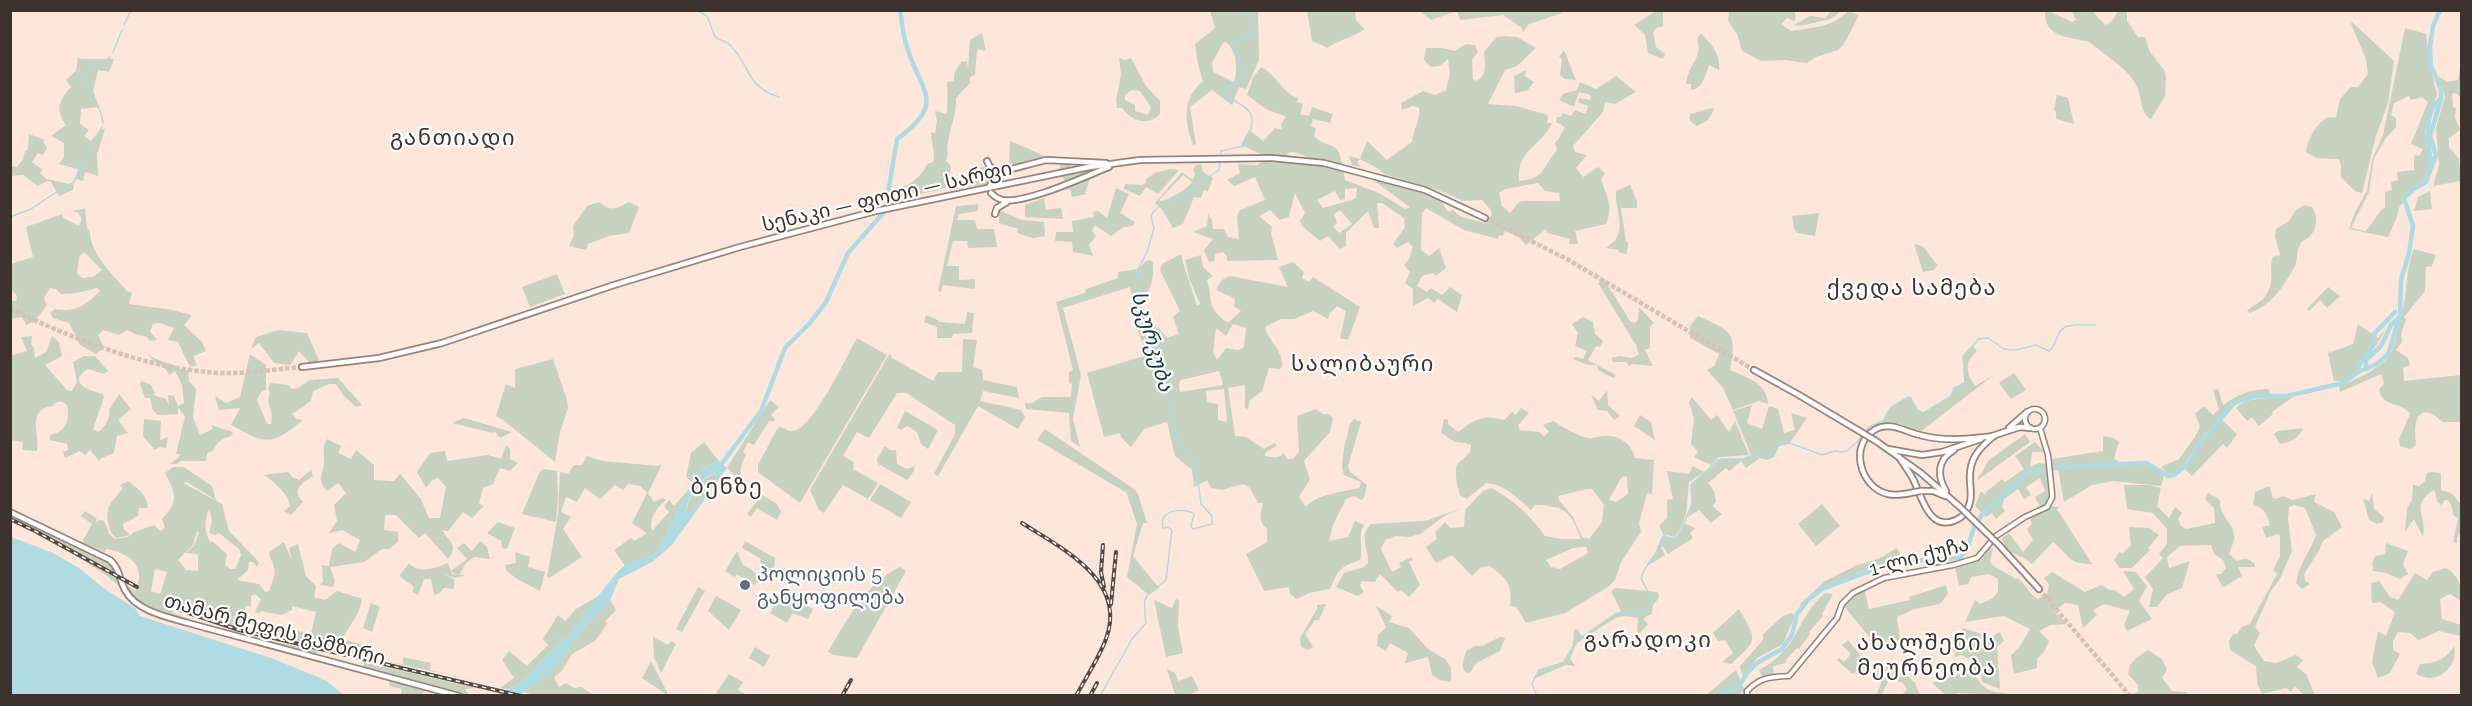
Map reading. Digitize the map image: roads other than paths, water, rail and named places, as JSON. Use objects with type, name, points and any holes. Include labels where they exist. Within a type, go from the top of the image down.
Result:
[{"type":"main road","name":"სენაკი — ფოთი — სარფი","points":[[302,367],[379,358],[442,343],[614,285],[740,247],[876,211],[1089,167],[1140,160],[1272,158],[1324,163],[1392,180],[1434,194],[1485,218]]},
{"type":"main road","points":[[990,186],[996,173],[1046,160],[1118,163]]},
{"type":"main road","points":[[987,161],[995,171],[1002,171]]},
{"type":"main road","points":[[994,214],[1002,203],[1034,195],[1118,163]]},
{"type":"main road","points":[[991,193],[1002,200],[1012,200]]},
{"type":"main road","points":[[1754,370],[1876,441],[1899,457],[1951,498],[1999,545],[2039,589]]},
{"type":"main road","points":[[2005,432],[2018,423],[2027,412],[2034,409],[2042,411],[2045,419],[2040,428],[2048,455]]},
{"type":"main road","points":[[2027,412],[2025,420],[2039,437],[2048,455]]},
{"type":"main road","points":[[1958,505],[1939,492],[1918,491],[1887,494],[1875,489],[1867,481],[1860,462],[1860,454],[1866,440],[1875,429],[1894,427],[1950,440],[1994,436]]},
{"type":"main road","points":[[1888,449],[1922,455],[2020,427],[2040,428]]},
{"type":"main road","points":[[1899,457],[1912,477],[1930,515],[1936,519],[1951,522],[1968,510],[1971,501],[1971,463],[1979,448],[1994,436]]},
{"type":"main road","points":[[1951,498],[1940,480],[1939,471],[1944,458],[1963,445]]},
{"type":"main road","name":"1-ლი ქუჩა","points":[[1747,693],[1759,680],[1766,677],[1790,676],[1837,618],[1846,598],[1872,582],[1977,558],[1996,536],[2050,503],[2052,494],[2048,455]]},
{"type":"main road","name":"თამარ მეფის გამზირი","points":[[10,512],[110,560],[120,573],[128,595],[134,602],[146,609],[188,623],[459,696]]},
{"type":"water","points":[[718,460],[727,468],[672,545],[652,562],[619,579],[609,603],[586,625],[562,659],[542,679],[520,695],[496,695],[515,686],[529,675],[558,644],[568,637],[623,567],[658,551],[694,479],[703,469]],"holes":[[[717,473],[718,476],[703,498],[685,516],[688,502],[699,484],[710,475]]]},
{"type":"water","points":[[11,537],[51,552],[79,568],[106,590],[135,608],[140,616],[271,658],[325,680],[344,695],[11,695]]},
{"type":"waterway","points":[[124,25],[131,10]]},
{"type":"waterway","points":[[696,10],[707,16],[715,37],[728,43],[738,54],[754,82],[768,93],[779,97]]},
{"type":"waterway","points":[[720,466],[761,411],[785,348],[809,324],[826,302],[848,253],[885,211],[897,139],[913,126],[922,115],[926,105],[923,86],[906,43],[900,10]]},
{"type":"waterway","name":"სკურკუბა","points":[[1220,157],[1221,151],[1244,146],[1252,123],[1248,110],[1224,93],[1224,89],[1243,73],[1242,65],[1234,49],[1237,41],[1255,31],[1255,18],[1239,10]]},
{"type":"waterway","points":[[1719,696],[1739,686],[1757,663],[1782,649],[1792,635],[1797,614],[1808,600],[1822,589],[1894,562],[1960,558],[1967,550],[1974,527],[1983,513],[2027,474],[2044,469],[2073,466],[2146,463],[2168,476],[2174,475],[2188,464],[2202,441],[2234,403],[2255,396],[2287,396],[2343,383],[2388,355],[2400,315],[2401,280],[2409,253],[2413,226],[2404,198],[2426,182],[2436,155],[2430,136],[2441,99],[2441,90],[2431,65],[2430,46],[2433,26],[2440,10]]},
{"type":"waterway","points":[[113,52],[122,30]]},
{"type":"waterway","points":[[103,123],[101,113],[84,78],[89,68],[110,57]]},
{"type":"waterway","points":[[2432,164],[2428,139],[2429,120],[2435,104],[2441,99]]},
{"type":"waterway","points":[[10,217],[31,209],[73,183],[102,127]]},
{"type":"waterway","name":"სკურკუბა","points":[[1100,696],[1132,639],[1146,623],[1144,605],[1147,596],[1166,580],[1172,530],[1168,527],[1163,528],[1164,517],[1171,512],[1186,511],[1194,514],[1191,526],[1193,529],[1212,524],[1212,516],[1201,504],[1196,466],[1177,436],[1173,410],[1159,371],[1158,346],[1156,339],[1142,320],[1135,287],[1137,271],[1147,252],[1154,228],[1151,217],[1153,212],[1161,205],[1177,199],[1219,170],[1220,162]]},
{"type":"waterway","points":[[2360,371],[2358,367],[2372,345],[2375,333],[2395,312]]},
{"type":"waterway","points":[[2366,369],[2366,360],[2381,346],[2391,325],[2399,317]]},
{"type":"waterway","points":[[1537,696],[1532,684],[1539,670],[1563,663],[1577,640],[1615,614],[1636,613],[1647,608],[1650,596],[1641,578],[1644,571],[1655,555],[1664,535],[1670,539],[1678,537],[1692,504],[1691,485],[1717,461],[1742,459],[1758,454],[1766,458],[1773,456],[1777,446],[1787,442],[1822,455],[1835,451],[1847,451],[1869,427],[1884,420],[1891,408],[1908,397],[1911,398],[1917,410],[1923,413],[1950,397],[1954,388],[1965,383],[1963,356],[1979,339],[1988,338],[2004,349],[2016,350],[2036,345],[2049,351],[2062,329],[2076,325],[2096,325]]},
{"type":"waterway","points":[[559,630],[559,644]]},
{"type":"tunnel","points":[[1485,218],[1567,259],[1754,370]]},
{"type":"tunnel","points":[[10,309],[86,342],[165,366],[220,373],[302,367]]},
{"type":"tunnel","points":[[2039,589],[2130,696]]},
{"type":"railway","points":[[10,519],[137,587]]},
{"type":"railway","points":[[1022,523],[1055,543],[1087,568],[1099,583],[1108,600],[1110,618],[1106,639],[1076,696]]},
{"type":"railway","points":[[1103,545],[1101,572],[1104,587]]},
{"type":"railway","points":[[1111,604],[1116,552]]},
{"type":"railway","points":[[177,609],[239,630],[521,696]]},
{"type":"railway","points":[[842,696],[851,680]]},
{"type":"railway","points":[[1090,696],[1097,683]]},
{"type":"place","name":"პოლიციის 5 განყოფილება","points":[[745,585]]},
{"type":"district","name":"განთიადი","points":[[453,137]]},
{"type":"district","name":"ქვედა სამება","points":[[1912,287]]},
{"type":"district","name":"სალიბაური","points":[[1363,363]]},
{"type":"district","name":"ბენზე","points":[[727,486]]},
{"type":"district","name":"გარადოკი","points":[[1648,639]]},
{"type":"district","name":"ახალშენის მეურნეობა","points":[[1927,654]]}]
